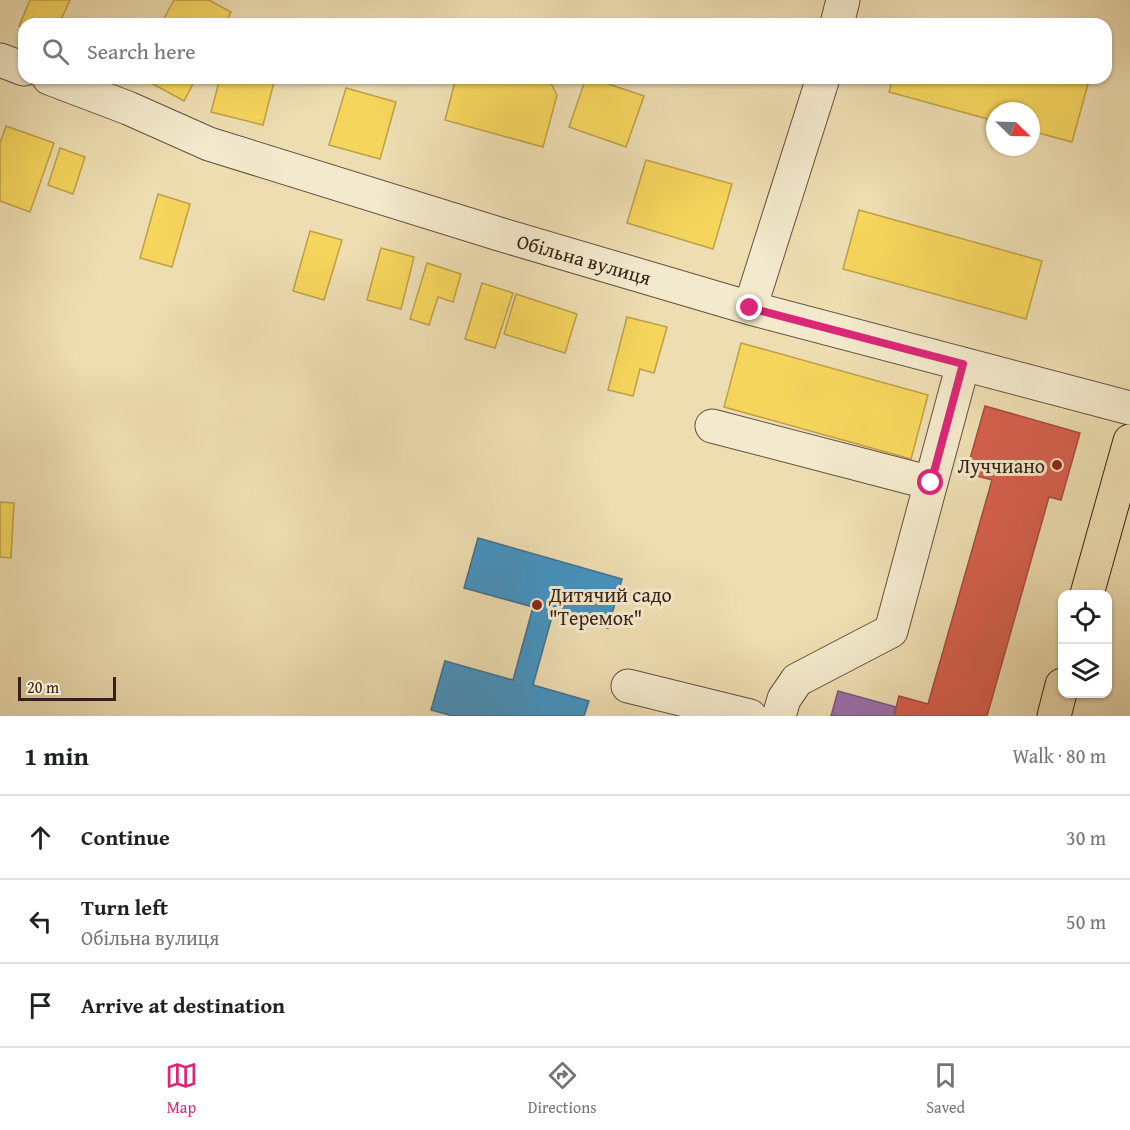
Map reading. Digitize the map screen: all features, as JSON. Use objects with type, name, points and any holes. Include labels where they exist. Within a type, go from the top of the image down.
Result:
[{"type":"main road","points":[[1088,590],[1128,452]]},
{"type":"main road","points":[[1054,716],[1059,698]]},
{"type":"street","points":[[838,18],[843,0]]},
{"type":"street","points":[[0,60],[18,67]]},
{"type":"street","name":"Обільна вулиця","points":[[65,84],[128,108],[209,144],[499,234],[750,308],[1130,408]]},
{"type":"street","points":[[750,308],[821,84]]},
{"type":"street","points":[[779,716],[783,699],[797,680],[891,631],[963,364]]},
{"type":"street","points":[[712,426],[931,483]]},
{"type":"street","points":[[628,686],[750,716]]},
{"type":"building: Homes","points":[[30,0],[70,0],[62,18],[22,18]]},
{"type":"building: Homes","points":[[174,0],[209,0],[231,12],[228,18],[164,18]]},
{"type":"building: Homes","points":[[153,84],[193,84],[184,101]]},
{"type":"building: Homes","points":[[218,84],[273,84],[263,125],[211,112]]},
{"type":"building: Homes","points":[[454,84],[551,84],[557,95],[543,147],[445,120]]},
{"type":"building: Homes","points":[[584,84],[609,84],[644,96],[626,147],[569,127]]},
{"type":"building: Homes","points":[[891,84],[1088,84],[1072,142],[1040,133],[1040,102],[986,102],[986,119],[889,92]]},
{"type":"building: Homes","points":[[346,88],[396,102],[380,159],[329,145]]},
{"type":"building: Homes","points":[[6,126],[54,143],[30,212],[0,201],[0,143]]},
{"type":"building: Homes","points":[[60,148],[85,157],[73,194],[48,185]]},
{"type":"building: Homes","points":[[646,160],[732,184],[713,249],[627,223]]},
{"type":"building: Homes","points":[[158,194],[190,204],[172,267],[140,258]]},
{"type":"building: Homes","points":[[859,210],[1042,261],[1026,319],[843,269]]},
{"type":"building: Homes","points":[[310,231],[342,240],[324,300],[293,291]]},
{"type":"building: Homes","points":[[381,248],[414,257],[401,309],[367,300]]},
{"type":"building: Homes","points":[[427,263],[461,274],[453,302],[438,297],[429,325],[410,319]]},
{"type":"building: Homes","points":[[482,283],[513,293],[495,348],[465,339]]},
{"type":"building: Homes","points":[[516,294],[577,314],[565,353],[504,334]]},
{"type":"building: Homes","points":[[627,317],[667,327],[654,373],[640,369],[633,396],[608,390]]},
{"type":"building: Homes","points":[[741,343],[928,395],[911,459],[724,407]]},
{"type":"building: Homes","points":[[0,502],[14,503],[11,558],[0,557]]},
{"type":"building: Shops","points":[[985,406],[1080,433],[1061,500],[1049,497],[987,716],[894,716],[899,696],[928,704],[992,480],[966,473]]},
{"type":"building: Offices","points":[[838,691],[896,707],[894,716],[831,716]]},
{"type":"building: Schools","points":[[478,538],[622,579],[608,628],[553,613],[533,685],[589,701],[584,716],[453,716],[431,710],[445,661],[513,680],[533,607],[464,588]]},
{"type":"place","name":"Луччиано","points":[[1057,465]]},
{"type":"place","name":"Дитячий садо \"Теремок\"","points":[[537,605]]},
{"type":"route","points":[[750,308],[963,364],[931,483]]}]
